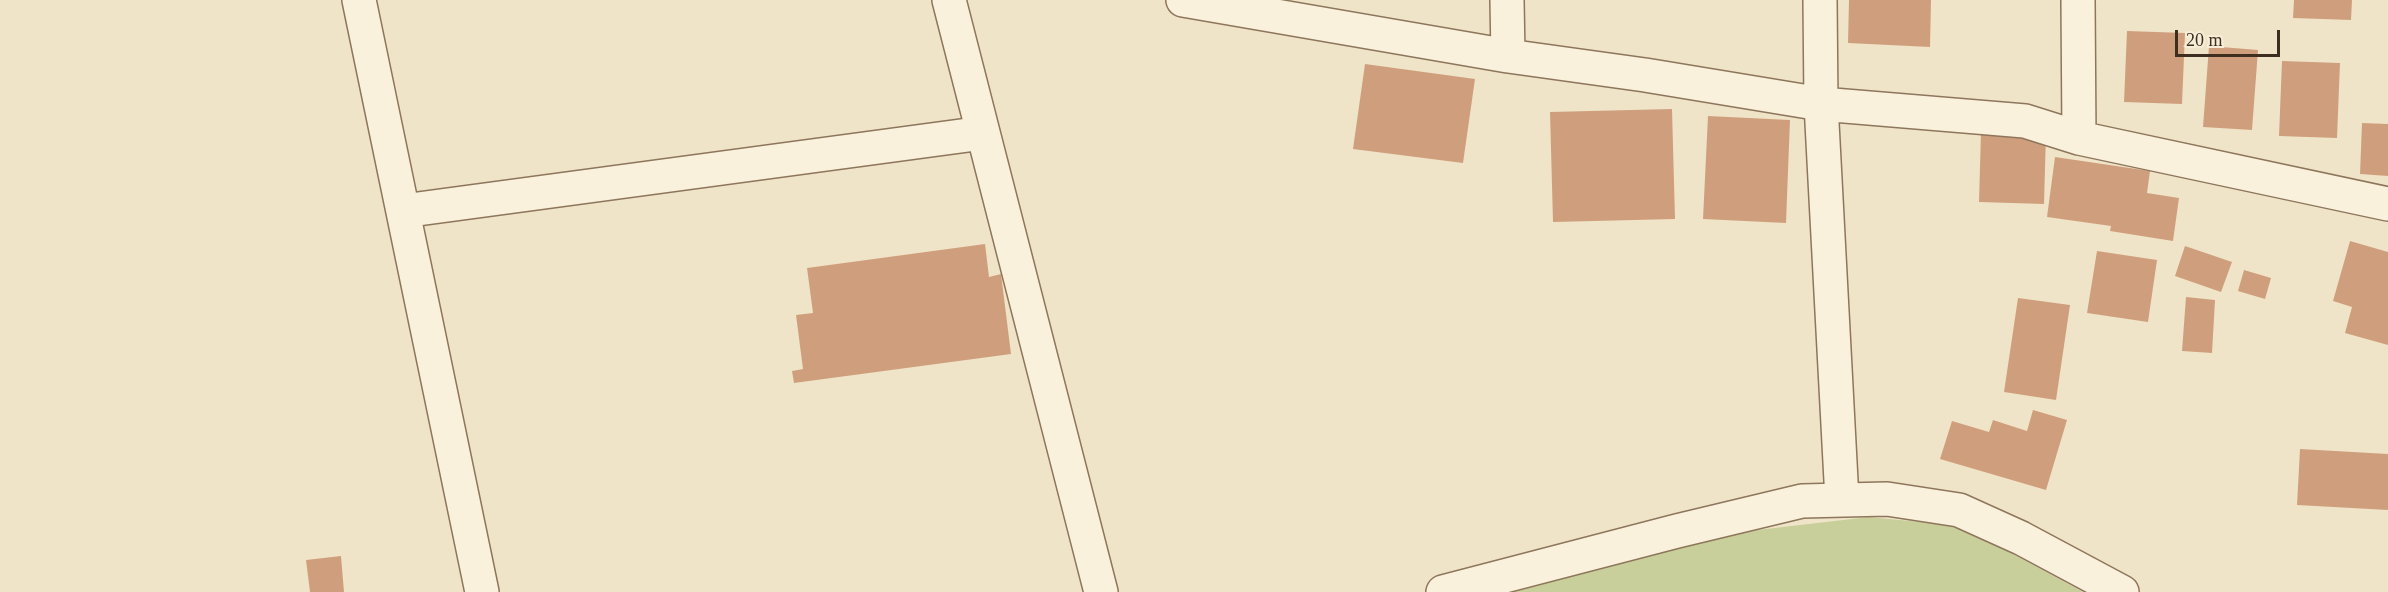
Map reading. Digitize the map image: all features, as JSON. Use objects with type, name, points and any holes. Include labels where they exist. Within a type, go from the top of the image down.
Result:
[{"type":"street","points":[[359,0],[482,592]]},
{"type":"street","points":[[949,0],[1101,592]]},
{"type":"street","points":[[1183,0],[1508,56],[1645,75],[1821,104],[2001,118],[2034,123],[2079,138],[2388,204]]},
{"type":"street","points":[[1507,0],[1508,56]]},
{"type":"street","points":[[1820,0],[1821,104],[1842,500]]},
{"type":"street","points":[[2078,0],[2079,138]]},
{"type":"street","points":[[403,211],[983,133]]},
{"type":"street","points":[[1443,592],[1802,501],[1887,499],[1959,510],[2021,538],[2122,592]]},
{"type":"green space","points":[[1869,517],[1962,526],[2083,592],[1509,592],[1714,535]]},
{"type":"building","points":[[1849,0],[1931,0],[1930,47],[1848,43]]},
{"type":"building","points":[[2294,0],[2352,0],[2351,20],[2293,18]]},
{"type":"building","points":[[2127,31],[2185,33],[2182,104],[2124,102]]},
{"type":"building","points":[[2209,46],[2258,50],[2252,130],[2203,127]]},
{"type":"building","points":[[2282,61],[2340,63],[2337,138],[2279,136]]},
{"type":"building","points":[[1365,64],[1475,79],[1463,163],[1353,149]]},
{"type":"building","points":[[1672,109],[1675,219],[1553,222],[1550,112]]},
{"type":"building","points":[[1708,116],[1790,120],[1786,223],[1703,219]]},
{"type":"building","points":[[2362,123],[2388,124],[2388,176],[2360,174]]},
{"type":"building","points":[[1981,131],[2046,133],[2044,204],[1979,202]]},
{"type":"building","points":[[2055,157],[2150,171],[2147,193],[2179,198],[2173,241],[2110,231],[2111,226],[2047,217]]},
{"type":"building","points":[[2350,241],[2388,252],[2388,345],[2345,333],[2352,307],[2333,301]]},
{"type":"building","points":[[985,244],[989,277],[1001,274],[1011,354],[794,383],[792,371],[803,369],[796,315],[813,313],[807,268]]},
{"type":"building","points":[[2185,246],[2232,262],[2221,292],[2175,276]]},
{"type":"building","points":[[2097,251],[2157,260],[2148,322],[2087,313]]},
{"type":"building","points":[[2244,270],[2271,278],[2265,299],[2238,291]]},
{"type":"building","points":[[2186,297],[2215,300],[2212,353],[2182,351]]},
{"type":"building","points":[[2018,298],[2070,305],[2056,400],[2004,392]]},
{"type":"building","points":[[2033,410],[2067,420],[2046,490],[1940,459],[1952,421],[1989,432],[1993,420],[2027,431]]},
{"type":"building","points":[[2300,449],[2388,454],[2388,510],[2297,505]]},
{"type":"building","points":[[341,556],[344,592],[310,592],[306,560]]}]
